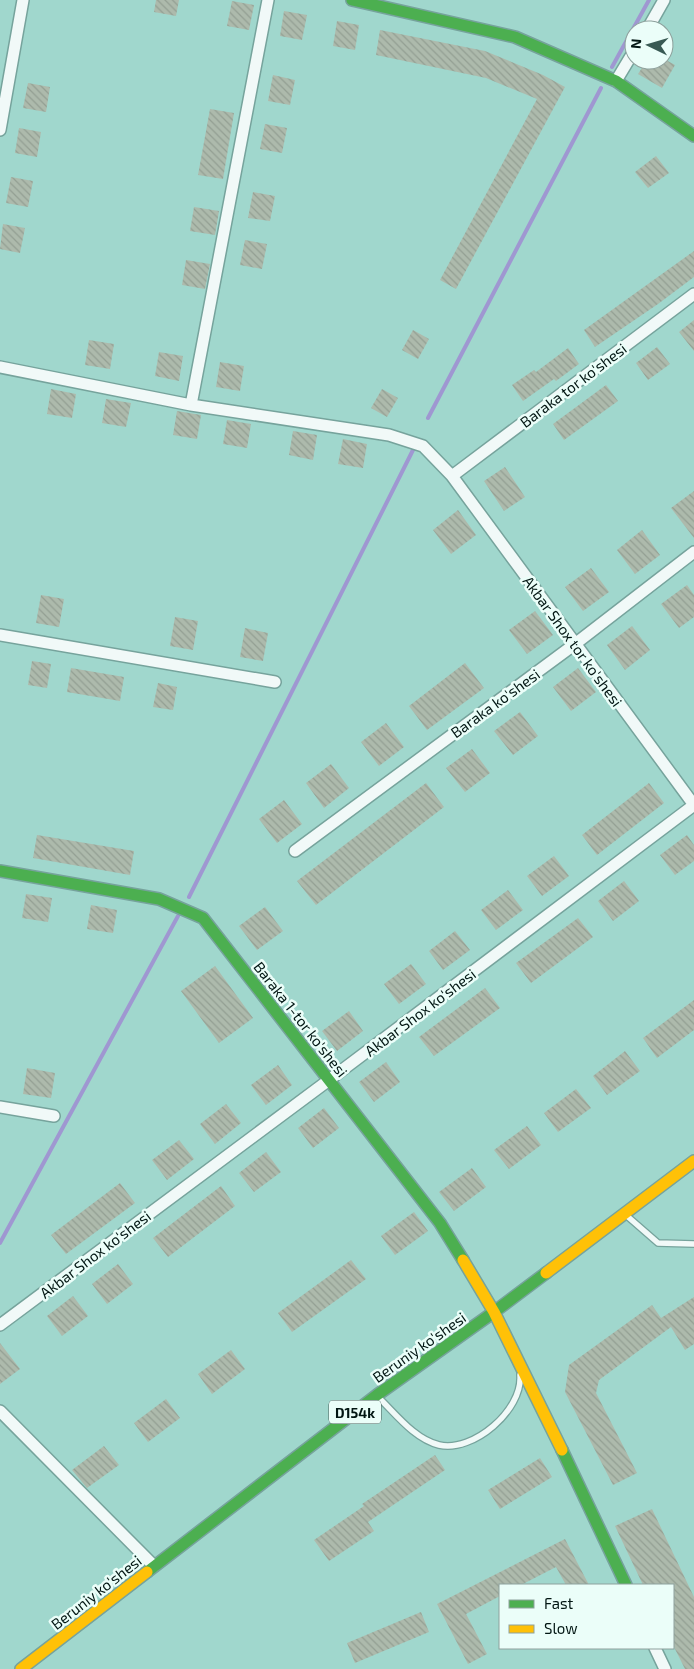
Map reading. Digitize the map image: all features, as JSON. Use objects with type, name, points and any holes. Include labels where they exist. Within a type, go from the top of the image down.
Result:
[{"type":"street","points":[[0,130],[22,0]]},
{"type":"street","points":[[191,405],[268,0]]},
{"type":"street","points":[[352,0],[515,37],[616,81],[694,136]]},
{"type":"street","points":[[653,20],[664,0]]},
{"type":"street","points":[[616,81],[624,68]]},
{"type":"street","name":"Baraka tor ko'shesi","points":[[452,476],[694,294]]},
{"type":"street","name":"Akbar Shox tor ko'shesi","points":[[0,367],[191,405],[389,435],[423,446],[452,476],[694,805]]},
{"type":"street","name":"Baraka ko'shesi","points":[[295,851],[575,644],[694,552]]},
{"type":"street","points":[[0,635],[275,682]]},
{"type":"street","name":"Akbar Shox ko'shesi","points":[[0,1325],[694,805]]},
{"type":"street","name":"Baraka 1-tor ko'shesi","points":[[0,870],[160,899],[203,918],[440,1223],[494,1312],[626,1584]]},
{"type":"street","points":[[0,1107],[54,1116]]},
{"type":"street","name":"Beruniy ko'shesi","points":[[21,1669],[377,1395],[494,1312],[694,1161]]},
{"type":"street","points":[[0,1411],[154,1566]]},
{"type":"street","points":[[655,1649],[665,1669]]},
{"type":"lane","points":[[624,1213],[658,1243],[694,1244]]},
{"type":"lane","points":[[377,1395],[410,1428],[428,1440],[438,1445],[447,1446],[467,1443],[505,1416],[516,1398],[521,1378],[518,1359]]},
{"type":"building","points":[[156,0],[179,0],[176,16],[154,12]]},
{"type":"building","points":[[232,1],[254,5],[249,30],[227,26]]},
{"type":"building","points":[[284,11],[307,15],[302,40],[280,36]]},
{"type":"building","points":[[337,21],[359,25],[355,50],[333,46]]},
{"type":"building","points":[[380,30],[485,51],[543,75],[565,87],[456,289],[440,280],[537,99],[486,78],[376,55]]},
{"type":"building","points":[[641,70],[672,70],[662,88],[638,74]]},
{"type":"building","points":[[273,75],[295,80],[290,105],[268,101]]},
{"type":"building","points":[[28,83],[50,87],[46,112],[23,108]]},
{"type":"building","points":[[210,109],[234,113],[223,179],[198,175]]},
{"type":"building","points":[[265,124],[287,128],[282,153],[260,149]]},
{"type":"building","points":[[19,128],[41,132],[37,157],[15,153]]},
{"type":"building","points":[[656,156],[669,173],[648,188],[635,172]]},
{"type":"building","points":[[11,177],[33,181],[28,207],[6,203]]},
{"type":"building","points":[[253,192],[275,196],[270,221],[248,218]]},
{"type":"building","points":[[194,207],[219,211],[215,235],[190,231]]},
{"type":"building","points":[[3,224],[25,228],[20,253],[0,249]]},
{"type":"building","points":[[245,240],[267,244],[262,269],[240,265]]},
{"type":"building","points":[[694,251],[694,277],[595,347],[584,330]]},
{"type":"building","points":[[186,260],[210,264],[205,289],[182,285]]},
{"type":"building","points":[[694,320],[694,351],[679,332]]},
{"type":"building","points":[[413,330],[429,339],[418,359],[402,350]]},
{"type":"building","points":[[89,340],[114,344],[110,369],[85,365]]},
{"type":"building","points":[[657,347],[670,364],[648,380],[636,363]]},
{"type":"building","points":[[568,348],[579,364],[556,381],[554,379],[523,401],[512,385],[534,370],[536,372]]},
{"type":"building","points":[[159,352],[183,356],[179,381],[155,376]]},
{"type":"building","points":[[220,362],[244,366],[240,391],[216,387]]},
{"type":"building","points":[[606,385],[618,401],[564,440],[553,424]]},
{"type":"building","points":[[51,389],[76,394],[72,418],[47,414]]},
{"type":"building","points":[[382,389],[398,398],[387,417],[371,408]]},
{"type":"building","points":[[106,399],[131,403],[126,427],[102,423]]},
{"type":"building","points":[[177,411],[201,415],[197,439],[173,435]]},
{"type":"building","points":[[227,420],[251,424],[247,448],[223,444]]},
{"type":"building","points":[[293,431],[317,435],[313,460],[289,455]]},
{"type":"building","points":[[343,439],[367,444],[363,468],[338,464]]},
{"type":"building","points":[[505,467],[525,497],[504,511],[484,481]]},
{"type":"building","points":[[694,491],[694,538],[671,508]]},
{"type":"building","points":[[458,510],[476,535],[451,554],[433,530]]},
{"type":"building","points":[[642,530],[660,555],[635,574],[617,550]]},
{"type":"building","points":[[591,568],[609,592],[583,611],[565,587]]},
{"type":"building","points":[[687,585],[694,595],[694,617],[679,628],[661,604]]},
{"type":"building","points":[[41,595],[64,599],[59,627],[36,623]]},
{"type":"building","points":[[535,611],[553,635],[527,654],[509,630]]},
{"type":"building","points":[[175,617],[198,621],[193,650],[170,646]]},
{"type":"building","points":[[632,626],[650,650],[625,670],[607,645]]},
{"type":"building","points":[[245,628],[268,633],[263,661],[240,657]]},
{"type":"building","points":[[32,661],[51,664],[47,688],[28,685]]},
{"type":"building","points":[[465,663],[484,688],[427,730],[409,706]]},
{"type":"building","points":[[71,668],[124,677],[120,701],[67,692]]},
{"type":"building","points":[[578,668],[596,692],[571,711],[553,687]]},
{"type":"building","points":[[158,683],[177,687],[173,710],[153,707]]},
{"type":"building","points":[[520,712],[538,736],[513,755],[494,731]]},
{"type":"building","points":[[386,723],[404,747],[379,766],[361,742]]},
{"type":"building","points":[[472,749],[490,773],[465,792],[446,768]]},
{"type":"building","points":[[331,764],[349,788],[324,808],[306,783]]},
{"type":"building","points":[[426,783],[444,807],[316,905],[297,881]]},
{"type":"building","points":[[649,783],[664,803],[597,855],[582,835]]},
{"type":"building","points":[[284,800],[302,824],[277,843],[259,819]]},
{"type":"building","points":[[37,835],[134,851],[130,875],[33,858]]},
{"type":"building","points":[[687,835],[694,845],[694,861],[675,875],[660,855]]},
{"type":"building","points":[[554,856],[569,876],[542,896],[527,876]]},
{"type":"building","points":[[624,881],[639,901],[613,921],[598,901]]},
{"type":"building","points":[[508,890],[523,910],[496,930],[481,910]]},
{"type":"building","points":[[26,894],[52,898],[48,922],[22,918]]},
{"type":"building","points":[[91,905],[117,910],[113,933],[87,929]]},
{"type":"building","points":[[265,907],[283,931],[257,950],[239,926]]},
{"type":"building","points":[[578,918],[593,937],[531,983],[516,963]]},
{"type":"building","points":[[455,931],[470,950],[443,970],[429,951]]},
{"type":"building","points":[[411,964],[426,984],[399,1004],[384,984]]},
{"type":"building","points":[[215,966],[253,1018],[219,1043],[181,991]]},
{"type":"building","points":[[485,988],[500,1008],[434,1056],[419,1037]]},
{"type":"building","points":[[694,1000],[694,1030],[657,1058],[643,1038]]},
{"type":"building","points":[[349,1011],[363,1031],[337,1051],[322,1031]]},
{"type":"building","points":[[625,1051],[640,1071],[607,1095],[593,1076]]},
{"type":"building","points":[[386,1062],[400,1082],[374,1102],[359,1082]]},
{"type":"building","points":[[278,1065],[292,1085],[266,1105],[251,1085]]},
{"type":"building","points":[[27,1068],[55,1073],[51,1098],[23,1094]]},
{"type":"building","points":[[576,1089],[591,1108],[558,1132],[544,1113]]},
{"type":"building","points":[[226,1104],[241,1123],[215,1144],[200,1124]]},
{"type":"building","points":[[324,1108],[339,1128],[313,1148],[298,1128]]},
{"type":"building","points":[[527,1126],[541,1145],[509,1169],[494,1150]]},
{"type":"building","points":[[179,1140],[194,1159],[167,1180],[152,1160]]},
{"type":"building","points":[[266,1152],[281,1172],[254,1192],[239,1173]]},
{"type":"building","points":[[472,1168],[486,1187],[454,1211],[439,1192]]},
{"type":"building","points":[[120,1183],[135,1203],[66,1254],[51,1235]]},
{"type":"building","points":[[221,1186],[235,1206],[168,1257],[153,1238]]},
{"type":"building","points":[[414,1212],[428,1231],[395,1255],[381,1236]]},
{"type":"building","points":[[351,1260],[366,1279],[292,1332],[278,1313]]},
{"type":"building","points":[[118,1264],[133,1284],[107,1304],[92,1284]]},
{"type":"building","points":[[73,1296],[88,1316],[62,1336],[47,1316]]},
{"type":"building","points":[[694,1297],[694,1344],[685,1350],[671,1327],[599,1380],[596,1393],[637,1473],[613,1485],[565,1392],[569,1365],[652,1305],[661,1318]]},
{"type":"building","points":[[0,1343],[20,1369],[0,1384]]},
{"type":"building","points":[[231,1350],[245,1369],[212,1394],[198,1374]]},
{"type":"building","points":[[166,1399],[180,1418],[148,1442],[134,1423]]},
{"type":"building","points":[[104,1446],[119,1465],[87,1488],[72,1470]]},
{"type":"building","points":[[435,1455],[445,1470],[368,1522],[374,1531],[329,1561],[314,1540],[364,1506],[362,1504]]},
{"type":"building","points":[[540,1458],[552,1477],[500,1509],[488,1490]]},
{"type":"building","points":[[652,1509],[694,1597],[694,1669],[685,1669],[674,1647],[674,1584],[643,1584],[615,1526]]},
{"type":"building","points":[[565,1539],[588,1584],[565,1584],[556,1567],[523,1584],[499,1584],[499,1597],[466,1614],[487,1654],[468,1664],[437,1604]]},
{"type":"building","points":[[421,1612],[429,1632],[355,1663],[347,1643]]},
{"type":"waterway","points":[[612,67],[649,0]]},
{"type":"waterway","points":[[428,418],[601,88]]},
{"type":"waterway","points":[[189,897],[416,444]]},
{"type":"waterway","points":[[0,1243],[178,916]]},
{"type":"traffic: fast","points":[[352,0],[515,37],[616,81],[694,136]]},
{"type":"traffic: fast","points":[[0,871],[159,899],[203,918],[440,1223],[463,1260]]},
{"type":"traffic: fast","points":[[147,1572],[377,1395],[546,1273]]},
{"type":"traffic: fast","points":[[562,1450],[626,1584]]},
{"type":"traffic: slow","points":[[546,1273],[694,1161]]},
{"type":"traffic: slow","points":[[463,1260],[494,1312],[562,1450]]},
{"type":"traffic: slow","points":[[21,1669],[147,1572]]}]
